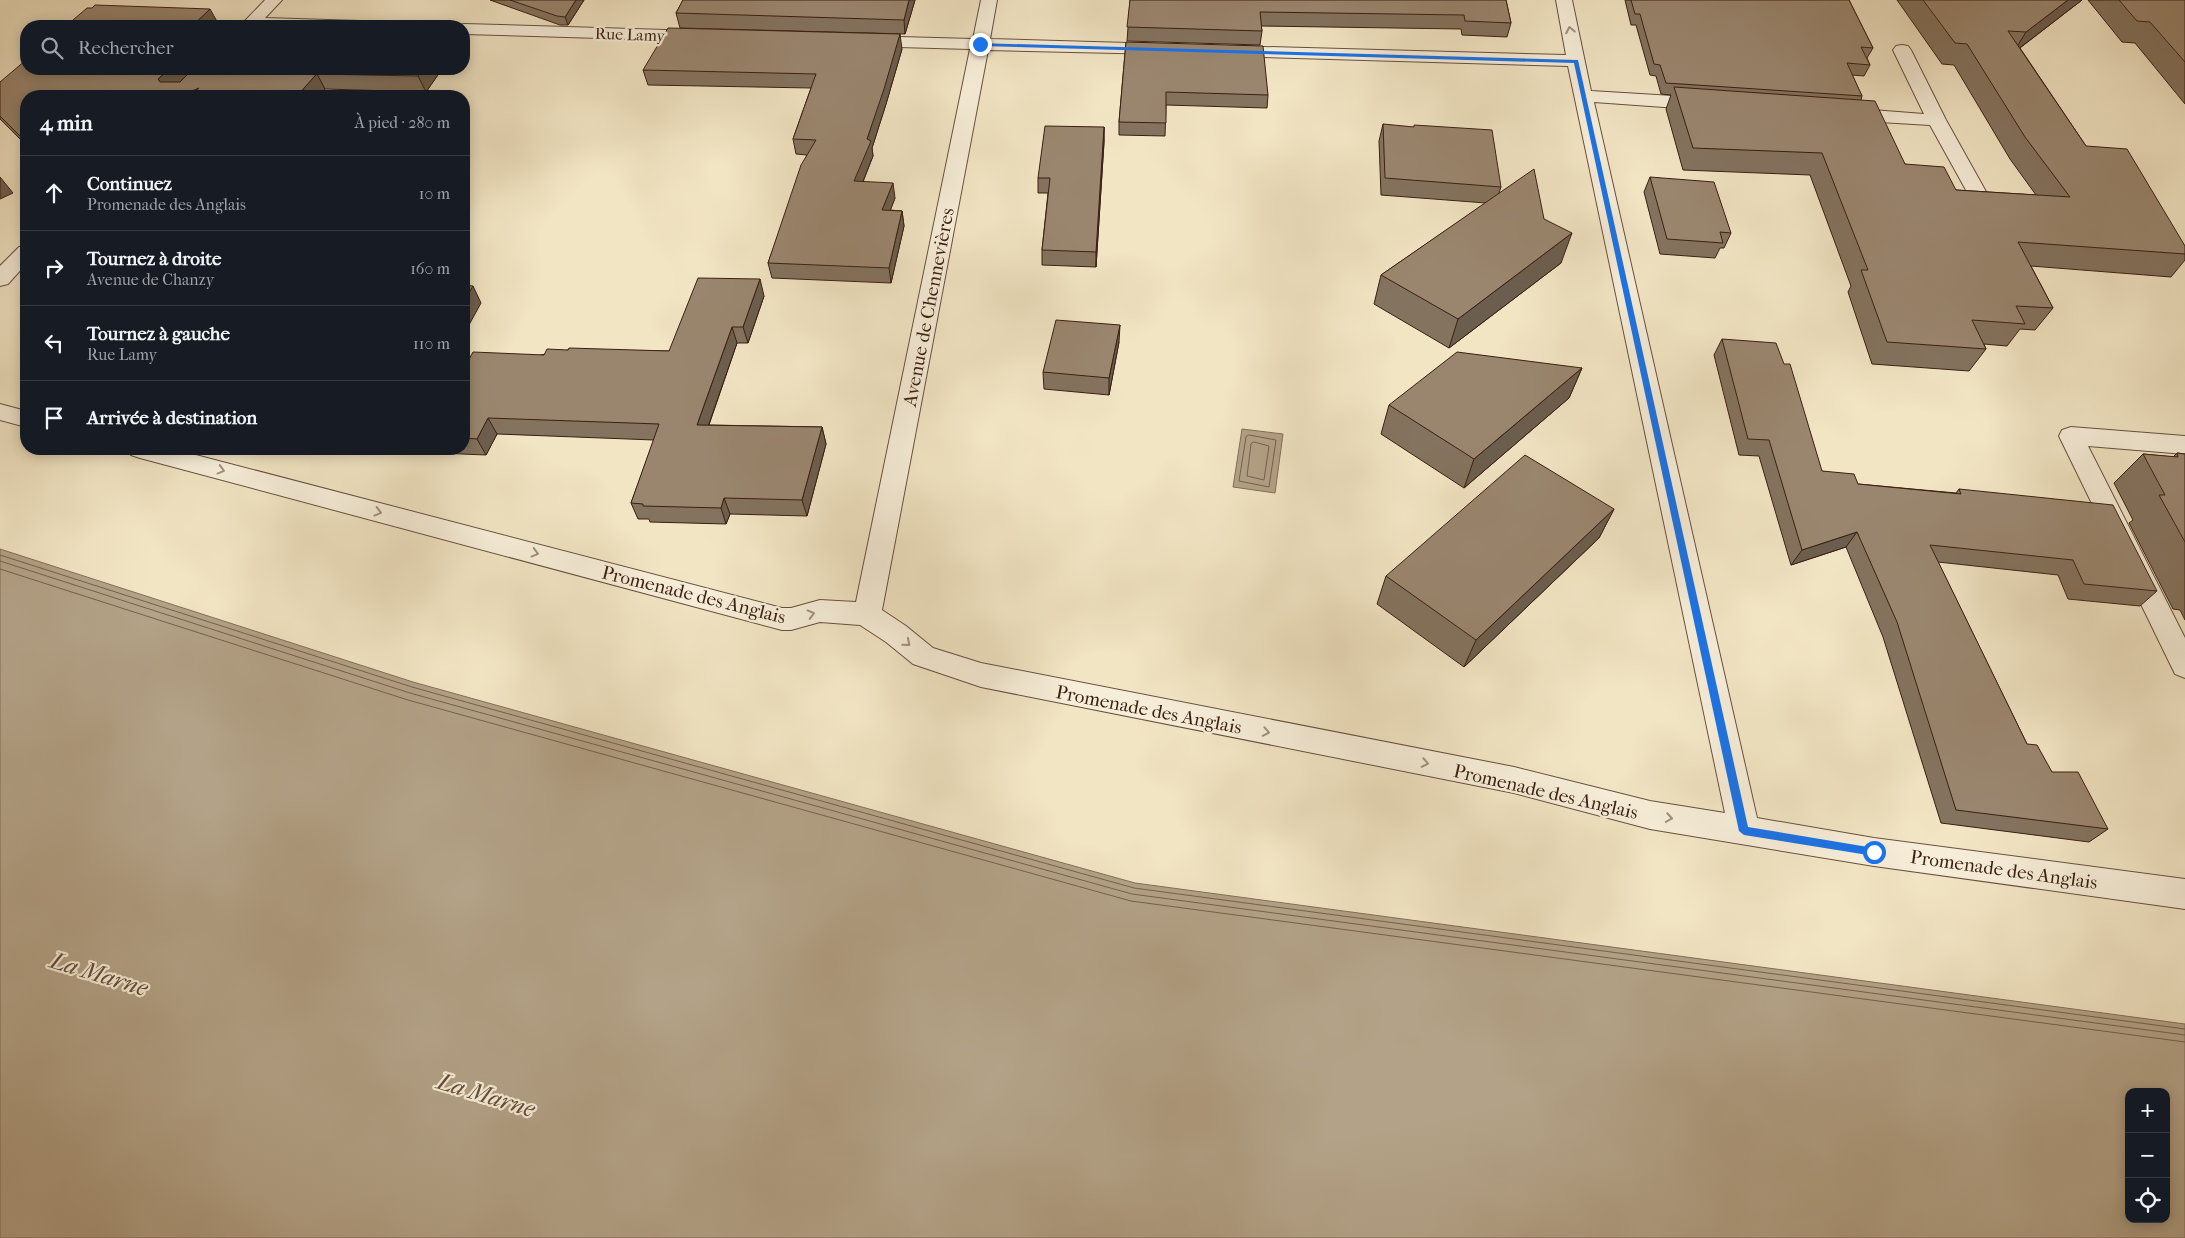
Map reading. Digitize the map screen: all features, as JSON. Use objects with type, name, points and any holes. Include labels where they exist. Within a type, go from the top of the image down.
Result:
[{"type":"street","points":[[255,20],[274,0]]},
{"type":"street","name":"Avenue de Chennevières","points":[[867,615],[989,0]]},
{"type":"street","points":[[1564,0],[1583,96],[1744,831]]},
{"type":"street","name":"Rue Lamy","points":[[470,29],[712,36]]},
{"type":"street","points":[[851,40],[1177,50]]},
{"type":"street","points":[[1902,50],[1937,120],[1984,206]]},
{"type":"street","points":[[1207,51],[1576,61]]},
{"type":"street","points":[[1583,96],[1721,105]]},
{"type":"street","points":[[1829,113],[1937,120]]},
{"type":"street","points":[[0,279],[20,258]]},
{"type":"street","points":[[0,412],[20,417]]},
{"type":"street","points":[[2185,445],[2071,436],[2185,666]]},
{"type":"street","name":"Promenade des Anglais","points":[[163,455],[782,619],[791,619],[820,612],[852,612],[867,615],[896,634],[923,656],[981,676],[1514,780],[1650,815],[1874,852],[2185,894]]},
{"type":"water","points":[[1242,429],[1283,434],[1275,493],[1233,487]]},
{"type":"water","name":"La Marne","points":[[0,549],[413,682],[1135,883],[2185,1024],[2185,1238],[0,1238]]},
{"type":"building","points":[[510,0],[576,0],[565,17]]},
{"type":"building","points":[[683,0],[909,0],[904,20],[676,13]]},
{"type":"building","points":[[1130,0],[1506,0],[1511,23],[1465,21],[1464,15],[1260,12],[1262,31],[1127,27]]},
{"type":"building","points":[[1631,0],[1849,0],[1873,48],[1861,47],[1870,65],[1847,63],[1862,96],[1666,83],[1660,65],[1654,64],[1640,14],[1635,14]]},
{"type":"building","points":[[1923,0],[2068,0],[2026,32],[2008,31],[2086,146],[2127,149],[2185,246],[2185,254],[2018,242],[2053,308],[2016,306],[2025,324],[1972,320],[1986,349],[1887,342],[1861,270],[1868,270],[1822,153],[1693,148],[1674,87],[1875,101],[1905,164],[1944,167],[1956,190],[2070,197],[2025,137],[1967,44],[1955,43]]},
{"type":"building","points":[[2119,0],[2185,0],[2185,62],[2150,22],[2137,21]]},
{"type":"building","points":[[95,5],[210,9],[198,20],[73,20],[87,8],[92,8]]},
{"type":"building","points":[[668,28],[900,34],[867,139],[871,141],[854,181],[893,183],[882,210],[902,211],[889,268],[768,263],[801,165],[816,140],[793,139],[816,74],[643,70]]},
{"type":"building","points":[[1126,42],[1263,46],[1268,95],[1166,92],[1166,123],[1119,122]]},
{"type":"building","points":[[20,65],[20,75],[162,75],[158,79],[160,82],[180,82],[187,75],[316,75],[302,90],[197,90],[199,88],[194,90],[20,90],[20,136],[0,116],[0,82]]},
{"type":"building","points":[[368,75],[419,75],[418,76]]},
{"type":"building","points":[[1383,124],[1492,130],[1501,187],[1385,178]]},
{"type":"building","points":[[1045,126],[1104,127],[1096,252],[1042,250],[1050,178],[1038,178]]},
{"type":"building","points":[[1534,169],[1544,219],[1572,233],[1458,319],[1381,275]]},
{"type":"building","points":[[1650,177],[1714,182],[1731,233],[1720,232],[1723,243],[1667,239]]},
{"type":"building","points":[[698,278],[760,279],[743,327],[732,327],[697,425],[822,427],[802,500],[724,498],[721,508],[643,506],[643,504],[631,503],[659,424],[488,418],[477,439],[470,438],[470,358],[473,352],[544,355],[547,349],[568,350],[569,348],[669,351]]},
{"type":"building","points":[[1056,320],[1120,325],[1109,378],[1043,372]]},
{"type":"building","points":[[1722,339],[1776,343],[1784,364],[1790,364],[1822,471],[1854,474],[1858,484],[1961,494],[1959,489],[2113,505],[2157,591],[2084,584],[2073,560],[1930,545],[2027,744],[2037,745],[2052,772],[2078,772],[2108,829],[1956,810],[1897,622],[1857,532],[1802,550],[1769,440],[1748,439]]},
{"type":"building","points":[[1457,352],[1582,368],[1474,459],[1389,405]]},
{"type":"building","points":[[2177,453],[2185,454],[2185,542],[2159,495],[2165,495],[2143,454],[2178,457]]},
{"type":"building","points":[[1525,455],[1614,509],[1476,640],[1386,576]]},
{"type":"route","points":[[980,44],[1576,61],[1744,831],[1874,852]]}]
